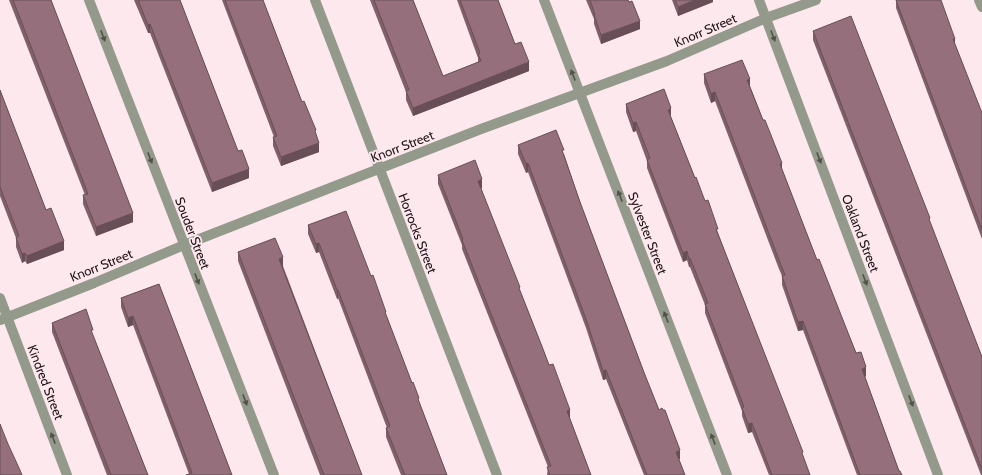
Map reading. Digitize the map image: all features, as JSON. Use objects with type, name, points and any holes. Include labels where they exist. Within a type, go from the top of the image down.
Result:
[{"type":"street","name":"Souder Street","points":[[89,0],[274,475]]},
{"type":"street","name":"Horrocks Street","points":[[315,0],[497,475]]},
{"type":"street","name":"Sylvester Street","points":[[544,0],[727,475]]},
{"type":"street","name":"Oakland Street","points":[[759,0],[938,475]]},
{"type":"street","name":"Knorr Street","points":[[4,318],[380,168],[580,92],[667,61],[766,18],[816,0]]},
{"type":"street","points":[[979,0],[982,7]]},
{"type":"street","name":"Kindred Street","points":[[0,298],[4,318],[66,475]]},
{"type":"building","points":[[13,0],[51,0],[133,213],[96,227],[83,195],[88,194]]},
{"type":"building","points":[[138,0],[180,0],[238,151],[242,150],[249,169],[212,183],[150,24],[148,25]]},
{"type":"building","points":[[225,0],[263,0],[302,102],[304,101],[316,130],[319,143],[281,157],[273,137],[277,136]]},
{"type":"building","points":[[374,0],[413,0],[443,76],[481,61],[478,54],[480,53],[460,0],[498,0],[515,44],[521,42],[529,62],[413,108],[406,91],[409,90]]},
{"type":"building","points":[[590,0],[632,1],[640,21],[601,35]]},
{"type":"building","points":[[675,0],[695,0],[678,7]]},
{"type":"building","points":[[896,0],[941,0],[955,39],[953,39],[982,113],[982,230]]},
{"type":"building","points":[[851,16],[930,218],[929,219],[982,357],[982,469],[813,31]]},
{"type":"building","points":[[742,60],[750,79],[747,80],[782,163],[780,164],[817,260],[819,259],[856,353],[861,352],[866,367],[862,369],[899,471],[902,475],[860,475],[803,321],[798,322],[782,276],[785,275],[715,92],[711,94],[704,74]]},
{"type":"building","points":[[664,89],[671,108],[668,110],[705,201],[708,200],[718,229],[716,229],[803,452],[802,453],[810,475],[772,475],[752,423],[748,424],[742,408],[744,407],[705,304],[708,303],[687,251],[683,253],[647,160],[650,158],[636,122],[633,123],[626,104]]},
{"type":"building","points":[[0,90],[46,210],[51,208],[64,241],[27,256],[25,253],[22,254],[16,238],[19,236],[0,187]]},
{"type":"building","points":[[556,130],[564,150],[562,150],[580,202],[645,375],[659,410],[662,408],[665,410],[680,450],[676,452],[685,475],[647,475],[606,370],[603,371],[586,319],[528,163],[526,164],[518,145]]},
{"type":"building","points":[[475,160],[482,179],[478,181],[549,365],[553,364],[570,410],[567,411],[591,475],[550,475],[547,467],[551,466],[438,175]]},
{"type":"building","points":[[346,211],[371,276],[373,275],[385,312],[412,383],[413,382],[447,475],[405,475],[386,428],[390,426],[338,290],[319,243],[316,244],[308,225]]},
{"type":"building","points":[[275,238],[283,257],[279,259],[362,475],[324,475],[238,252]]},
{"type":"building","points":[[159,284],[232,475],[186,475],[192,473],[133,316],[128,318],[121,298]]},
{"type":"building","points":[[86,309],[93,330],[91,330],[148,475],[111,475],[52,323]]},
{"type":"building","points":[[0,424],[8,444],[22,475],[0,475]]}]
